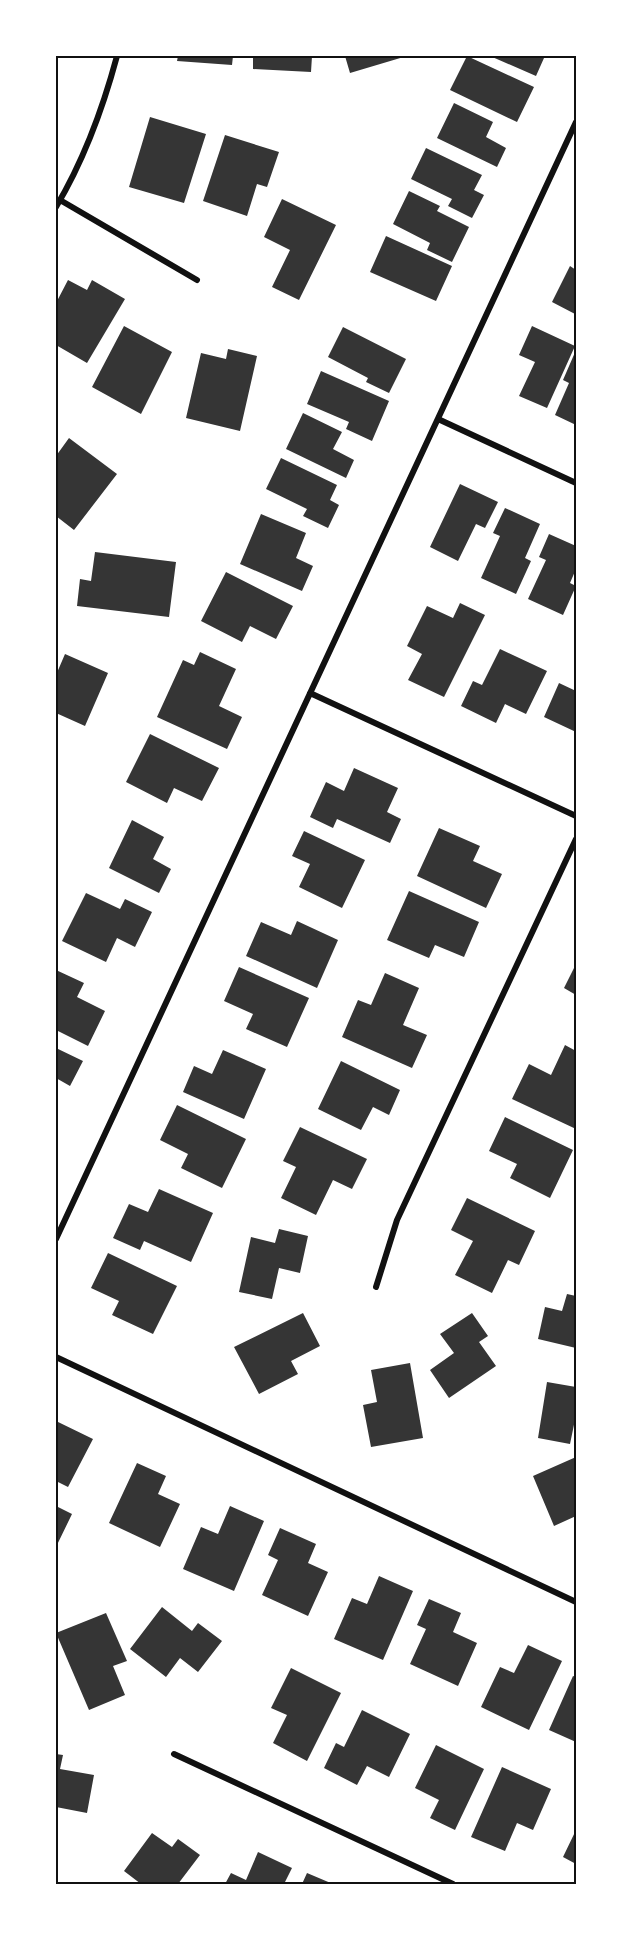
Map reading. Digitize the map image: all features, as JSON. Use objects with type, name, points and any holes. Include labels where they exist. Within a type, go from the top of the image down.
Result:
[{"type":"street","points":[[56,207],[104,102],[117,56]]},
{"type":"street","points":[[56,1239],[576,122]]},
{"type":"street","points":[[60,200],[197,280]]},
{"type":"street","points":[[438,419],[576,483]]},
{"type":"street","points":[[310,693],[576,816]]},
{"type":"street","points":[[376,1287],[398,1220],[576,839]]},
{"type":"street","points":[[56,1357],[576,1602]]},
{"type":"street","points":[[174,1754],[453,1884]]},
{"type":"building","points":[[178,56],[233,56],[232,65],[177,61]]},
{"type":"building","points":[[253,56],[312,56],[311,72],[253,69]]},
{"type":"building","points":[[345,56],[407,56],[350,73]]},
{"type":"building","points":[[467,56],[534,87],[517,122],[450,90]]},
{"type":"building","points":[[490,56],[539,56],[544,58],[536,76]]},
{"type":"building","points":[[454,103],[493,122],[486,137],[506,148],[497,167],[437,138]]},
{"type":"building","points":[[150,117],[206,134],[184,203],[129,187]]},
{"type":"building","points":[[225,135],[279,152],[267,187],[257,184],[247,216],[203,201]]},
{"type":"building","points":[[426,148],[482,175],[474,190],[484,195],[472,218],[448,206],[452,199],[411,179]]},
{"type":"building","points":[[409,191],[440,206],[437,211],[469,227],[452,262],[427,250],[430,243],[393,224]]},
{"type":"building","points":[[282,199],[336,225],[299,300],[272,287],[290,250],[264,237]]},
{"type":"building","points":[[386,236],[452,266],[436,301],[370,272]]},
{"type":"building","points":[[570,266],[576,270],[575,314],[552,302]]},
{"type":"building","points":[[68,280],[87,290],[92,280],[125,299],[87,363],[56,345],[56,303]]},
{"type":"building","points":[[124,326],[172,352],[141,414],[92,387]]},
{"type":"building","points":[[532,326],[575,346],[547,408],[519,396],[535,362],[519,355]]},
{"type":"building","points":[[343,327],[406,359],[389,393],[366,382],[368,378],[328,357]]},
{"type":"building","points":[[228,349],[257,356],[240,431],[186,418],[201,353],[226,359]]},
{"type":"building","points":[[576,350],[576,425],[555,415],[569,383],[563,380]]},
{"type":"building","points":[[321,371],[389,401],[372,441],[346,429],[349,422],[307,404]]},
{"type":"building","points":[[303,413],[342,432],[333,449],[354,460],[346,478],[286,449]]},
{"type":"building","points":[[69,438],[117,474],[74,530],[56,516],[56,456]]},
{"type":"building","points":[[281,458],[337,485],[330,500],[339,505],[328,528],[303,516],[307,509],[266,489]]},
{"type":"building","points":[[460,484],[498,502],[485,528],[476,524],[458,561],[430,547]]},
{"type":"building","points":[[505,508],[540,524],[525,558],[531,561],[516,594],[481,578],[500,536],[493,533]]},
{"type":"building","points":[[261,514],[306,533],[296,558],[313,566],[302,591],[240,564]]},
{"type":"building","points":[[549,534],[576,546],[576,569],[570,583],[576,586],[563,615],[528,599],[546,560],[539,557]]},
{"type":"building","points":[[95,552],[176,562],[169,617],[77,606],[80,579],[91,581]]},
{"type":"building","points":[[226,572],[293,606],[276,639],[250,626],[242,642],[201,621]]},
{"type":"building","points":[[460,603],[485,615],[444,697],[408,680],[422,654],[407,646],[427,606],[453,618]]},
{"type":"building","points":[[500,649],[547,671],[526,714],[505,704],[496,723],[461,706],[473,681],[482,685]]},
{"type":"building","points":[[200,652],[236,669],[219,706],[242,717],[227,749],[157,717],[183,660],[194,665]]},
{"type":"building","points":[[65,654],[108,673],[85,726],[56,713],[56,675]]},
{"type":"building","points":[[559,683],[576,691],[576,732],[544,717]]},
{"type":"building","points":[[150,734],[219,768],[202,801],[174,788],[167,803],[126,782]]},
{"type":"building","points":[[354,768],[398,788],[387,812],[401,819],[390,843],[337,819],[333,828],[310,817],[326,782],[344,791]]},
{"type":"building","points":[[132,820],[164,837],[153,859],[171,869],[159,893],[109,868]]},
{"type":"building","points":[[439,828],[480,846],[473,861],[502,874],[486,908],[417,876]]},
{"type":"building","points":[[304,831],[365,860],[342,908],[299,887],[310,864],[292,856]]},
{"type":"building","points":[[409,891],[479,922],[464,957],[435,945],[429,958],[387,940]]},
{"type":"building","points":[[86,893],[120,909],[125,899],[152,912],[135,947],[117,938],[106,962],[62,941]]},
{"type":"building","points":[[297,921],[338,940],[317,988],[246,956],[261,922],[291,935]]},
{"type":"building","points":[[576,964],[576,995],[564,988]]},
{"type":"building","points":[[239,967],[309,998],[287,1047],[246,1029],[253,1014],[224,1001]]},
{"type":"building","points":[[56,970],[84,983],[77,997],[105,1011],[88,1046],[56,1030]]},
{"type":"building","points":[[385,973],[419,988],[403,1025],[427,1035],[412,1068],[342,1037],[358,1000],[371,1005]]},
{"type":"building","points":[[565,1045],[576,1051],[576,1129],[512,1099],[529,1064],[551,1075]]},
{"type":"building","points":[[56,1048],[83,1061],[70,1086],[56,1078]]},
{"type":"building","points":[[223,1050],[266,1069],[244,1119],[183,1092],[194,1066],[212,1074]]},
{"type":"building","points":[[341,1061],[400,1090],[389,1115],[373,1107],[361,1130],[318,1109]]},
{"type":"building","points":[[177,1105],[246,1139],[222,1188],[181,1168],[188,1154],[160,1140]]},
{"type":"building","points":[[505,1117],[573,1150],[550,1198],[510,1178],[517,1164],[489,1151]]},
{"type":"building","points":[[300,1127],[367,1159],[352,1189],[333,1180],[316,1215],[281,1198],[296,1167],[283,1161]]},
{"type":"building","points":[[159,1189],[213,1213],[191,1262],[144,1241],[140,1250],[113,1238],[129,1204],[148,1212]]},
{"type":"building","points":[[467,1198],[535,1231],[519,1265],[508,1260],[492,1293],[455,1275],[473,1241],[451,1230]]},
{"type":"building","points":[[279,1229],[308,1236],[300,1273],[279,1268],[272,1299],[239,1292],[251,1237],[275,1243]]},
{"type":"building","points":[[108,1253],[177,1286],[153,1334],[112,1315],[119,1301],[91,1288]]},
{"type":"building","points":[[567,1294],[576,1296],[576,1348],[538,1339],[545,1307],[562,1311]]},
{"type":"building","points":[[303,1313],[320,1346],[291,1361],[298,1374],[259,1394],[234,1347]]},
{"type":"building","points":[[472,1313],[488,1336],[479,1342],[496,1366],[449,1398],[430,1370],[454,1353],[440,1334]]},
{"type":"building","points":[[410,1363],[423,1438],[371,1447],[363,1405],[377,1402],[371,1370]]},
{"type":"building","points":[[547,1382],[576,1387],[576,1415],[570,1444],[538,1438]]},
{"type":"building","points":[[56,1421],[93,1439],[68,1487],[56,1481]]},
{"type":"building","points":[[576,1457],[576,1516],[554,1526],[533,1476]]},
{"type":"building","points":[[137,1463],[166,1476],[158,1494],[180,1504],[160,1547],[109,1523]]},
{"type":"building","points":[[56,1506],[72,1514],[56,1547]]},
{"type":"building","points":[[230,1506],[264,1521],[234,1591],[183,1569],[201,1527],[218,1534]]},
{"type":"building","points":[[280,1528],[316,1544],[308,1563],[328,1572],[308,1616],[262,1595],[278,1560],[268,1555]]},
{"type":"building","points":[[379,1576],[413,1591],[383,1660],[334,1639],[352,1598],[367,1604]]},
{"type":"building","points":[[429,1599],[461,1613],[453,1632],[477,1643],[458,1686],[410,1664],[426,1629],[417,1625]]},
{"type":"building","points":[[162,1607],[192,1631],[198,1623],[222,1641],[198,1672],[180,1658],[166,1677],[130,1649]]},
{"type":"building","points":[[106,1613],[127,1661],[113,1666],[125,1695],[89,1710],[56,1633]]},
{"type":"building","points":[[528,1645],[562,1661],[529,1730],[481,1707],[500,1667],[514,1673]]},
{"type":"building","points":[[291,1668],[341,1693],[307,1761],[273,1743],[287,1715],[271,1708]]},
{"type":"building","points":[[573,1676],[576,1677],[576,1742],[549,1730]]},
{"type":"building","points":[[362,1710],[410,1734],[389,1777],[367,1766],[357,1785],[324,1768],[336,1743],[344,1747]]},
{"type":"building","points":[[436,1745],[484,1769],[455,1830],[430,1818],[439,1800],[415,1788]]},
{"type":"building","points":[[56,1754],[63,1755],[60,1769],[94,1775],[87,1813],[56,1807]]},
{"type":"building","points":[[502,1767],[551,1789],[533,1830],[517,1823],[505,1851],[471,1837]]},
{"type":"building","points":[[576,1830],[576,1864],[563,1857]]},
{"type":"building","points":[[152,1833],[172,1847],[178,1839],[200,1855],[178,1884],[141,1884],[124,1871]]},
{"type":"building","points":[[258,1852],[292,1868],[284,1884],[225,1884],[231,1873],[246,1880]]},
{"type":"building","points":[[307,1873],[333,1884],[302,1884]]}]
